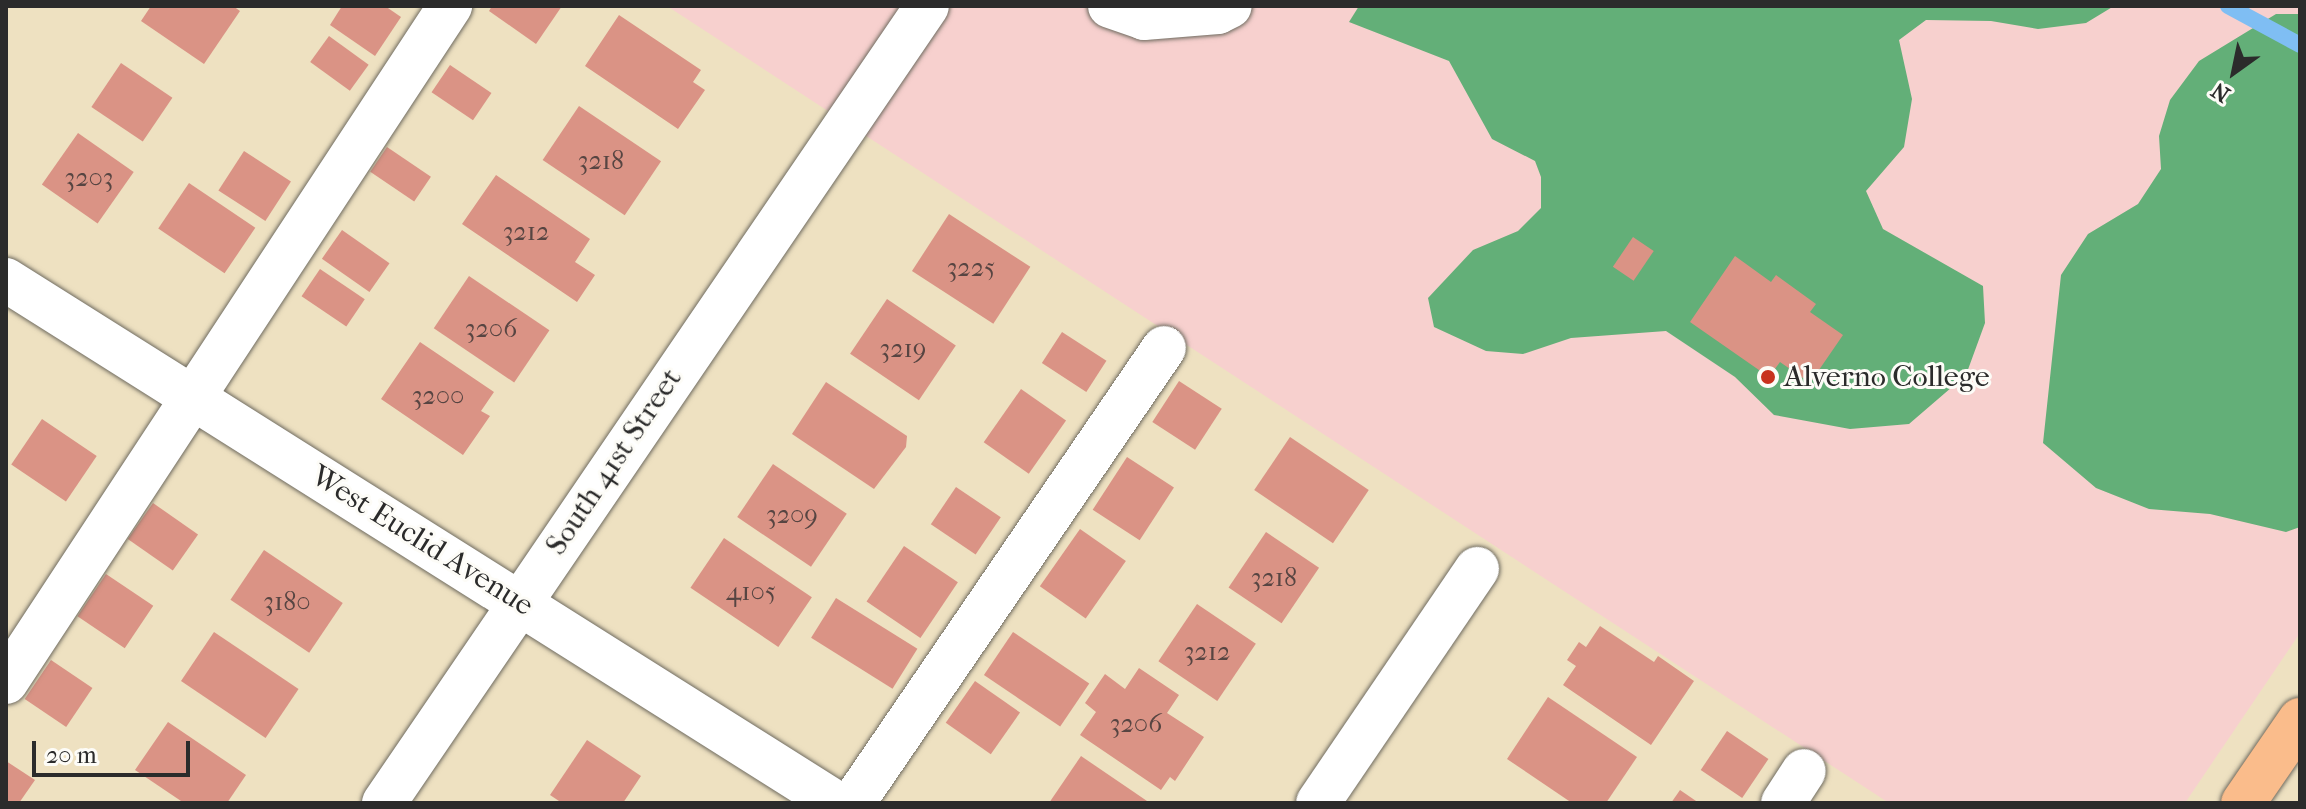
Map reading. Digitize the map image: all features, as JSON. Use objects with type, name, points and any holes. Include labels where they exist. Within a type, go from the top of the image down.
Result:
[{"type":"main road","points":[[2243,803],[2300,720]]},
{"type":"street","points":[[6,682],[450,6]]},
{"type":"street","name":"South 41st Street","points":[[384,803],[844,121],[927,6]]},
{"type":"street","points":[[1110,6],[1144,18],[1218,12],[1230,6]]},
{"type":"street","name":"West Euclid Avenue","points":[[6,280],[836,803]]},
{"type":"street","points":[[853,803],[1164,348]]},
{"type":"street","points":[[1318,803],[1477,569]]},
{"type":"shaded area","name":"Alverno College","points":[[667,6],[2300,6],[2300,633],[2185,803],[1889,803]]},
{"type":"green space","points":[[1359,6],[2114,6],[2086,23],[2038,29],[1991,21],[1926,20],[1899,40],[1912,99],[1904,147],[1866,191],[1883,229],[1983,286],[1985,323],[1966,375],[1909,424],[1850,429],[1774,415],[1735,377],[1666,331],[1571,338],[1523,354],[1486,351],[1434,327],[1428,298],[1473,250],[1518,231],[1541,208],[1541,177],[1535,161],[1492,139],[1449,61],[1349,22]]},
{"type":"green space","points":[[2276,14],[2300,14],[2300,527],[2286,532],[2210,514],[2149,509],[2096,488],[2043,443],[2061,275],[2088,234],[2138,204],[2161,169],[2159,136],[2170,100],[2199,61]]},
{"type":"building","points":[[151,6],[233,6],[240,11],[204,64],[141,21]]},
{"type":"building","points":[[342,6],[385,6],[401,17],[375,56],[330,25]]},
{"type":"building","points":[[492,6],[562,6],[536,44],[489,11]]},
{"type":"building","points":[[619,15],[701,70],[693,82],[705,90],[678,129],[585,66]]},
{"type":"building","points":[[329,36],[369,65],[350,91],[310,62]]},
{"type":"building","points":[[121,63],[172,98],[143,142],[91,107]]},
{"type":"building","points":[[450,65],[491,93],[473,120],[432,92]]},
{"type":"building","points":[[579,106],[661,161],[625,215],[543,160]]},
{"type":"building","points":[[78,133],[134,172],[98,224],[42,185]]},
{"type":"building","points":[[387,147],[431,177],[414,202],[370,172]]},
{"type":"building","points":[[244,151],[291,181],[265,221],[218,190]]},
{"type":"building","points":[[496,175],[590,239],[575,262],[595,275],[577,302],[462,224]]},
{"type":"building","points":[[189,183],[255,228],[225,273],[158,229]]},
{"type":"building","points":[[949,214],[1030,267],[993,324],[912,271]]},
{"type":"building","points":[[342,230],[390,263],[369,292],[322,259]]},
{"type":"building","points":[[1633,237],[1654,251],[1634,281],[1613,267]]},
{"type":"building","points":[[1735,256],[1771,282],[1776,275],[1816,304],[1810,312],[1843,335],[1810,383],[1780,362],[1769,377],[1690,322]]},
{"type":"building","points":[[320,269],[365,299],[346,327],[302,296]]},
{"type":"building","points":[[469,276],[549,330],[514,382],[434,328]]},
{"type":"building","points":[[887,299],[956,345],[919,400],[850,354]]},
{"type":"building","points":[[1062,332],[1106,361],[1086,392],[1042,363]]},
{"type":"building","points":[[420,342],[494,392],[481,411],[490,416],[463,455],[381,399]]},
{"type":"building","points":[[1179,381],[1222,409],[1195,450],[1152,422]]},
{"type":"building","points":[[826,382],[907,436],[906,447],[874,489],[792,434]]},
{"type":"building","points":[[1021,389],[1066,421],[1029,474],[984,442]]},
{"type":"building","points":[[42,419],[97,456],[66,502],[11,465]]},
{"type":"building","points":[[1290,437],[1369,490],[1333,543],[1254,490]]},
{"type":"building","points":[[1127,457],[1174,487],[1140,540],[1093,510]]},
{"type":"building","points":[[773,464],[847,514],[811,567],[737,517]]},
{"type":"building","points":[[956,487],[1001,517],[976,555],[931,524]]},
{"type":"building","points":[[153,503],[198,535],[173,571],[128,539]]},
{"type":"building","points":[[1080,529],[1126,561],[1086,618],[1040,586]]},
{"type":"building","points":[[1266,532],[1319,568],[1282,623],[1229,588]]},
{"type":"building","points":[[724,538],[812,597],[778,647],[690,588]]},
{"type":"building","points":[[904,546],[958,582],[920,638],[867,602]]},
{"type":"building","points":[[264,550],[343,603],[309,653],[230,600]]},
{"type":"building","points":[[106,574],[153,606],[125,648],[77,616]]},
{"type":"building","points":[[836,598],[917,649],[893,689],[811,638]]},
{"type":"building","points":[[1197,604],[1256,644],[1217,701],[1158,661]]},
{"type":"building","points":[[1600,626],[1654,662],[1658,656],[1694,681],[1651,745],[1563,685],[1576,666],[1567,660],[1579,642],[1586,647]]},
{"type":"building","points":[[214,632],[299,689],[266,738],[181,681]]},
{"type":"building","points":[[1013,632],[1089,683],[1060,727],[984,675]]},
{"type":"building","points":[[51,660],[92,688],[66,727],[25,699]]},
{"type":"building","points":[[1139,668],[1179,695],[1167,713],[1204,737],[1175,781],[1170,777],[1161,790],[1080,735],[1096,712],[1085,703],[1105,674],[1125,689]]},
{"type":"building","points":[[975,681],[1020,713],[991,754],[946,723]]},
{"type":"building","points":[[1548,697],[1637,757],[1606,803],[1572,803],[1507,759]]},
{"type":"building","points":[[168,722],[246,775],[227,803],[184,803],[135,770]]},
{"type":"building","points":[[1727,731],[1768,759],[1742,798],[1701,770]]},
{"type":"building","points":[[587,740],[641,776],[623,803],[562,803],[550,795]]},
{"type":"building","points":[[1081,756],[1150,803],[1049,803]]},
{"type":"building","points":[[6,761],[35,780],[19,803],[6,803]]},
{"type":"building","points":[[1680,790],[1699,803],[1671,803]]},
{"type":"waterway","points":[[2228,6],[2300,45]]},
{"type":"place","name":"Alverno College","points":[[1768,377]]}]
